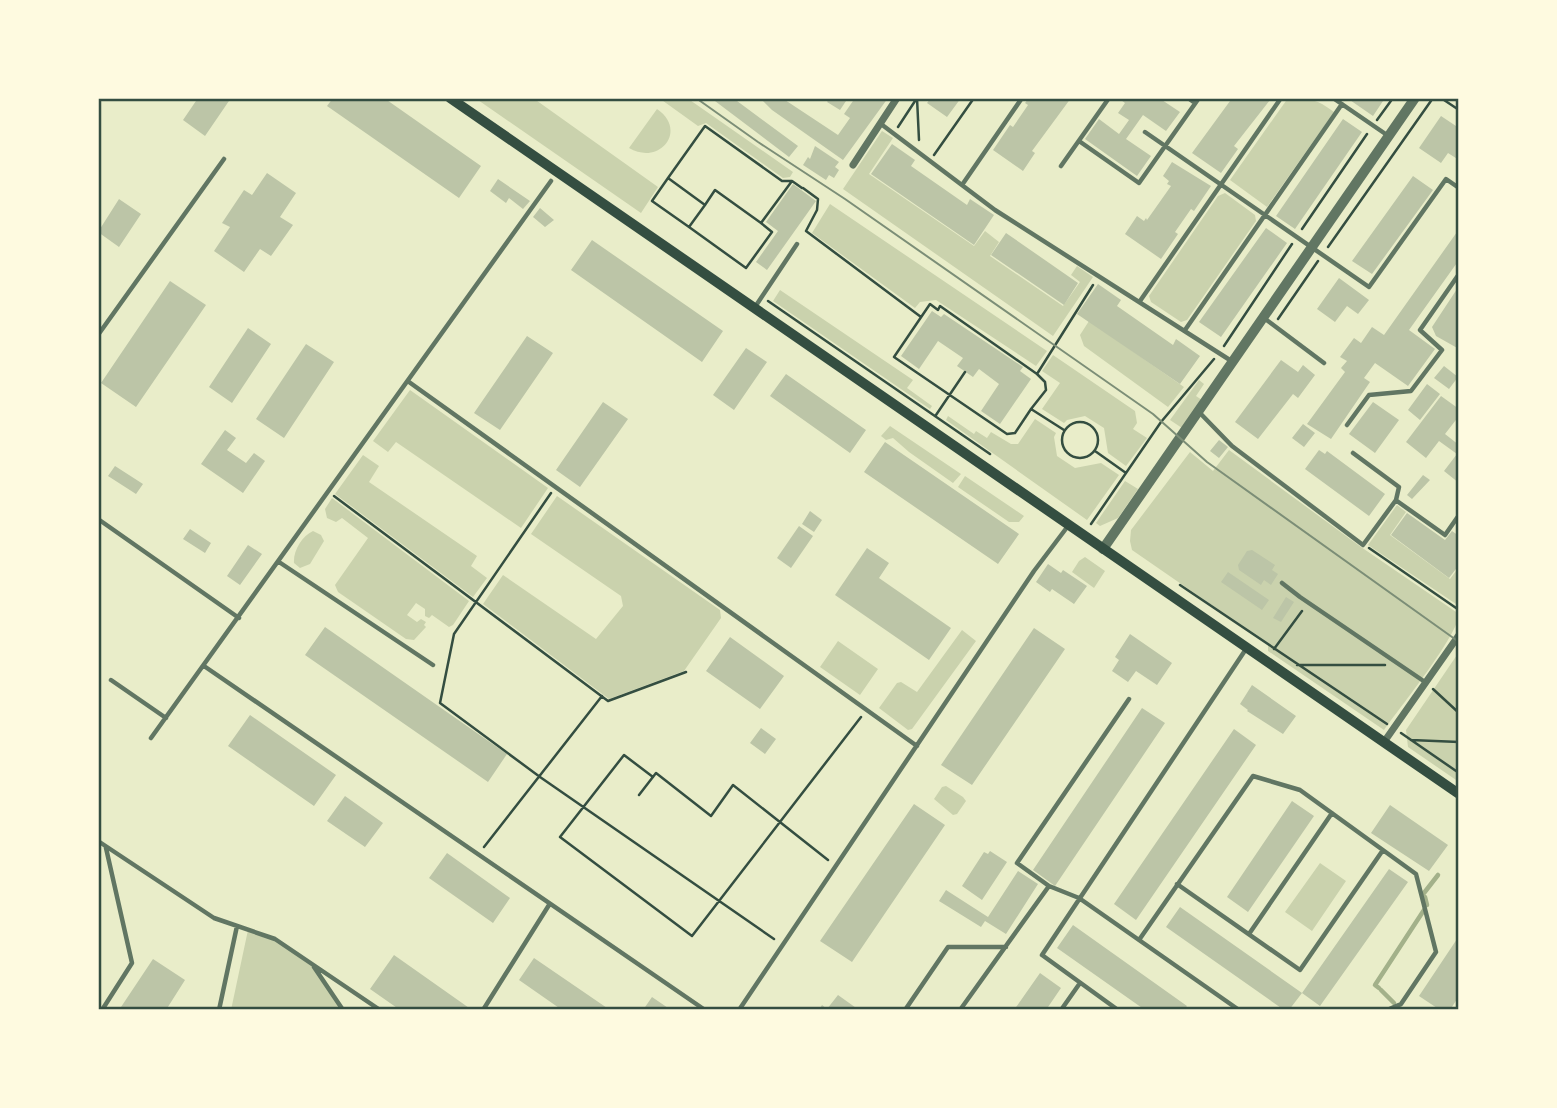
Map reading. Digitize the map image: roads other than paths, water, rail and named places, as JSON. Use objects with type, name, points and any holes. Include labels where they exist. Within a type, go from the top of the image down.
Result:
[{"type":"main road","points":[[450,98],[1459,794]]},
{"type":"street","points":[[853,165],[897,98]]},
{"type":"street","points":[[1103,549],[1415,98]]},
{"type":"street","points":[[1384,742],[1459,635]]},
{"type":"lane","points":[[962,185],[1022,98]]},
{"type":"lane","points":[[1062,166],[1109,98]]},
{"type":"lane","points":[[1079,141],[1139,183],[1197,101],[1188,98]]},
{"type":"lane","points":[[1140,301],[1281,98]]},
{"type":"lane","points":[[1333,98],[1389,137]]},
{"type":"lane","points":[[1185,330],[1342,104]]},
{"type":"lane","points":[[880,123],[995,209],[1233,362]]},
{"type":"lane","points":[[1145,132],[1370,287],[1446,179],[1459,188]]},
{"type":"lane","points":[[98,335],[224,159]]},
{"type":"lane","points":[[151,738],[551,181]]},
{"type":"lane","points":[[754,308],[797,244]]},
{"type":"lane","points":[[1347,425],[1369,395],[1411,391],[1442,350],[1420,330],[1459,274]]},
{"type":"lane","points":[[1264,318],[1324,363]]},
{"type":"lane","points":[[408,381],[917,746]]},
{"type":"lane","points":[[1198,412],[1232,446],[1363,545],[1396,500],[1399,486],[1353,453]]},
{"type":"lane","points":[[1396,500],[1445,535],[1459,515]]},
{"type":"lane","points":[[98,519],[239,618]]},
{"type":"lane","points":[[739,1010],[1034,571],[1069,525]]},
{"type":"lane","points":[[279,562],[433,665]]},
{"type":"lane","points":[[1282,583],[1426,682]]},
{"type":"lane","points":[[1118,1010],[1042,955],[1247,648]]},
{"type":"lane","points":[[204,666],[705,1010]]},
{"type":"lane","points":[[111,680],[166,718]]},
{"type":"lane","points":[[1129,699],[1017,863],[1049,886],[1079,898],[1239,1010]]},
{"type":"lane","points":[[1139,940],[1253,776],[1300,790],[1416,874],[1436,952],[1401,1004],[1387,1010]]},
{"type":"lane","points":[[1249,934],[1332,813]]},
{"type":"lane","points":[[98,841],[214,918],[275,939],[380,1010]]},
{"type":"lane","points":[[102,1010],[132,963],[106,847]]},
{"type":"lane","points":[[1177,884],[1300,970],[1383,850]]},
{"type":"lane","points":[[960,1010],[1049,886]]},
{"type":"lane","points":[[484,1010],[549,905]]},
{"type":"lane","points":[[219,1010],[237,926]]},
{"type":"lane","points":[[905,1010],[948,947],[1007,947]]},
{"type":"lane","points":[[313,964],[343,1010]]},
{"type":"lane","points":[[1061,1010],[1080,983]]},
{"type":"waterway","points":[[1424,893],[1438,875]]},
{"type":"waterway","points":[[1425,897],[1427,905]]},
{"type":"waterway","points":[[1379,988],[1375,985],[1424,910]]},
{"type":"waterway","points":[[1381,990],[1394,1003]]},
{"type":"tram line","points":[[696,98],[1153,414],[1207,462],[1459,642]]}]
